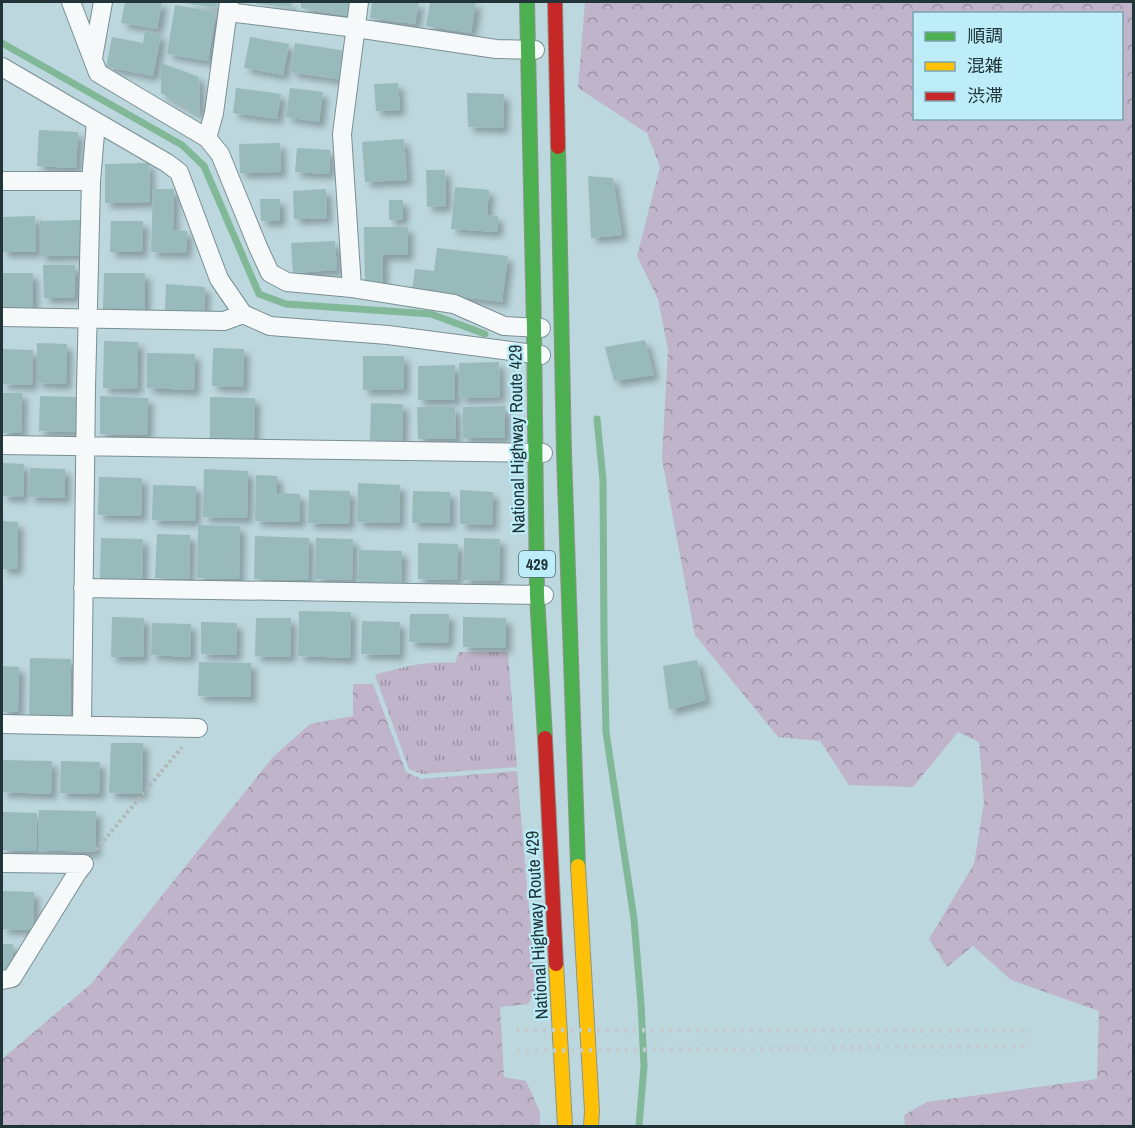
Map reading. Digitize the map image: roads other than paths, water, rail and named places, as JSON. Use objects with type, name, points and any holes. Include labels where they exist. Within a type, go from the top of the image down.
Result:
[{"type":"highway","name":"National Highway Route 429","points":[[527,2],[537,595],[565,1126]]},
{"type":"highway","name":"429","points":[[555,2],[564,453],[578,858],[591,1126]]},
{"type":"street","points":[[71,2],[98,73],[207,138],[220,154],[270,273],[287,282],[352,288],[454,304],[504,326],[560,328]]},
{"type":"street","points":[[92,60],[103,2]]},
{"type":"street","points":[[352,288],[342,134],[359,2]]},
{"type":"street","points":[[207,138],[214,113],[228,7],[496,49],[556,50]]},
{"type":"street","points":[[2,67],[179,172],[219,279],[243,314],[270,326],[388,335],[534,355],[561,356]]},
{"type":"street","points":[[82,725],[91,181],[96,122]]},
{"type":"street","points":[[2,181],[91,181]]},
{"type":"street","points":[[2,317],[224,321],[243,314]]},
{"type":"street","points":[[2,445],[564,453]]},
{"type":"street","points":[[83,588],[569,596]]},
{"type":"street","points":[[2,724],[198,728]]},
{"type":"street","points":[[2,863],[84,864],[12,978],[2,980]]},
{"type":"waterway","points":[[2,43],[182,145],[204,166],[259,294],[286,304],[431,314],[485,334]]},
{"type":"waterway","points":[[597,419],[603,480],[606,732],[634,919],[644,1066],[639,1126]]},
{"type":"railway","points":[[516,1030],[1031,1031]]},
{"type":"railway","points":[[517,1051],[1031,1046]]}]
